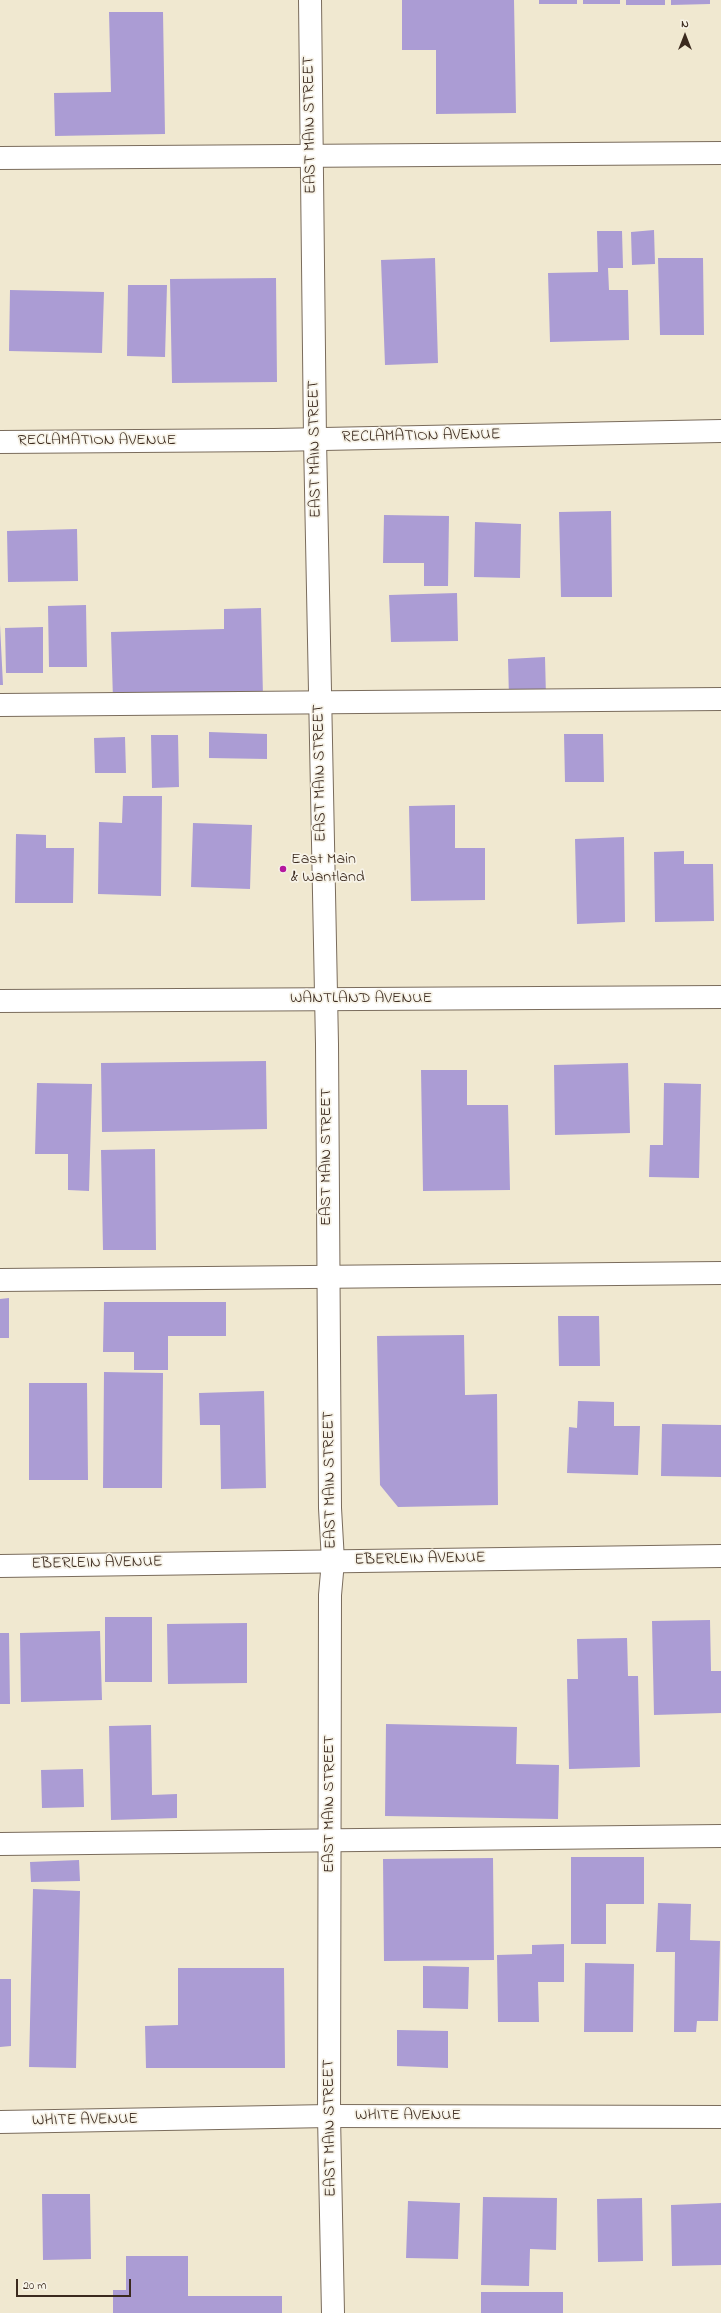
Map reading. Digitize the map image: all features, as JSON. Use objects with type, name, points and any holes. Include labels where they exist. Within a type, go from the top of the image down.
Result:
[{"type":"street","name":"EAST MAIN STREET","points":[[310,0],[315,439],[326,999],[330,1508],[333,1561],[330,1595],[329,2116],[333,2313]]},
{"type":"street","points":[[0,158],[721,153]]},
{"type":"street","name":"RECLAMATION AVENUE","points":[[0,442],[315,439],[721,431]]},
{"type":"street","points":[[0,705],[721,699]]},
{"type":"street","name":"WANTLAND AVENUE","points":[[0,1001],[721,996]]},
{"type":"street","points":[[0,1280],[721,1273]]},
{"type":"street","name":"EBERLEIN AVENUE","points":[[0,1566],[721,1556]]},
{"type":"street","points":[[0,1844],[721,1836]]},
{"type":"street","name":"WHITE AVENUE","points":[[0,2122],[329,2116],[721,2117]]},
{"type":"building","points":[[402,0],[514,0],[516,113],[436,114],[436,50],[402,50]]},
{"type":"building","points":[[539,0],[577,0],[577,4],[539,4]]},
{"type":"building","points":[[583,0],[620,0],[620,4],[583,4]]},
{"type":"building","points":[[626,0],[665,0],[665,5],[626,5]]},
{"type":"building","points":[[671,0],[710,0],[710,4],[671,5]]},
{"type":"building","points":[[109,12],[163,12],[165,134],[55,136],[54,93],[111,92]]},
{"type":"building","points":[[654,230],[655,264],[632,265],[631,232]]},
{"type":"building","points":[[597,231],[622,231],[623,268],[608,268],[609,290],[628,290],[629,340],[550,342],[548,273],[598,272]]},
{"type":"building","points":[[435,258],[438,363],[385,365],[381,260]]},
{"type":"building","points":[[658,258],[703,258],[704,335],[660,335]]},
{"type":"building","points":[[276,278],[277,382],[172,383],[170,279]]},
{"type":"building","points":[[128,285],[167,285],[165,357],[127,356]]},
{"type":"building","points":[[10,290],[104,292],[102,353],[9,351]]},
{"type":"building","points":[[611,511],[612,597],[561,597],[559,512]]},
{"type":"building","points":[[384,515],[449,516],[448,586],[424,586],[424,563],[383,563]]},
{"type":"building","points":[[475,522],[521,524],[520,578],[474,577]]},
{"type":"building","points":[[77,529],[78,581],[8,582],[7,531]]},
{"type":"building","points":[[457,593],[458,641],[391,642],[389,595]]},
{"type":"building","points":[[86,605],[87,667],[49,667],[48,606]]},
{"type":"building","points":[[261,608],[263,697],[113,700],[111,632],[224,629],[224,609]]},
{"type":"building","points":[[0,625],[3,685],[0,685]]},
{"type":"building","points":[[43,627],[43,673],[6,673],[5,628]]},
{"type":"building","points":[[545,657],[546,697],[509,698],[508,659]]},
{"type":"building","points":[[209,732],[267,734],[267,759],[209,758]]},
{"type":"building","points":[[564,734],[603,734],[604,782],[565,782]]},
{"type":"building","points":[[151,735],[178,735],[179,787],[152,788]]},
{"type":"building","points":[[125,737],[126,773],[95,773],[94,738]]},
{"type":"building","points":[[123,796],[162,796],[161,896],[98,894],[99,822],[122,823]]},
{"type":"building","points":[[455,805],[455,848],[485,848],[485,900],[411,901],[409,806]]},
{"type":"building","points":[[193,823],[252,825],[250,889],[191,887]]},
{"type":"building","points":[[16,834],[46,835],[46,848],[74,848],[73,903],[15,903]]},
{"type":"building","points":[[624,837],[625,922],[577,924],[575,839]]},
{"type":"building","points":[[684,851],[684,864],[713,864],[714,921],[655,922],[654,852]]},
{"type":"building","points":[[266,1061],[267,1129],[102,1132],[101,1063]]},
{"type":"building","points":[[628,1063],[630,1133],[555,1135],[554,1065]]},
{"type":"building","points":[[421,1070],[467,1070],[467,1105],[508,1105],[510,1190],[423,1191]]},
{"type":"building","points":[[37,1083],[92,1084],[89,1191],[68,1190],[68,1154],[35,1154]]},
{"type":"building","points":[[664,1083],[701,1084],[699,1178],[649,1177],[650,1145],[663,1145]]},
{"type":"building","points":[[155,1149],[156,1250],[103,1250],[101,1150]]},
{"type":"building","points":[[9,1298],[9,1338],[0,1338],[0,1299]]},
{"type":"building","points":[[104,1302],[226,1302],[226,1336],[168,1336],[168,1370],[134,1370],[134,1352],[103,1352]]},
{"type":"building","points":[[558,1316],[599,1316],[600,1366],[559,1366]]},
{"type":"building","points":[[464,1335],[465,1395],[497,1394],[498,1505],[398,1507],[380,1485],[377,1336]]},
{"type":"building","points":[[104,1372],[163,1373],[162,1488],[103,1488]]},
{"type":"building","points":[[29,1383],[87,1383],[88,1480],[29,1480]]},
{"type":"building","points":[[264,1391],[266,1488],[221,1489],[220,1425],[200,1425],[199,1393]]},
{"type":"building","points":[[578,1401],[614,1402],[614,1426],[640,1426],[638,1475],[567,1473],[569,1427],[577,1428]]},
{"type":"building","points":[[662,1424],[721,1425],[721,1477],[661,1476]]},
{"type":"building","points":[[105,1617],[152,1617],[152,1682],[105,1682]]},
{"type":"building","points":[[710,1620],[711,1671],[721,1671],[721,1713],[654,1715],[652,1621]]},
{"type":"building","points":[[247,1623],[247,1683],[168,1684],[167,1624]]},
{"type":"building","points":[[100,1631],[102,1700],[21,1702],[20,1633]]},
{"type":"building","points":[[0,1633],[9,1633],[10,1704],[0,1704]]},
{"type":"building","points":[[627,1638],[628,1676],[638,1676],[640,1767],[569,1769],[567,1679],[578,1679],[577,1639]]},
{"type":"building","points":[[386,1724],[517,1727],[516,1764],[559,1765],[558,1819],[385,1816]]},
{"type":"building","points":[[151,1725],[152,1795],[177,1794],[177,1818],[111,1820],[109,1726]]},
{"type":"building","points":[[83,1769],[84,1807],[42,1808],[41,1770]]},
{"type":"building","points":[[571,1857],[644,1857],[644,1904],[606,1904],[606,1944],[571,1944]]},
{"type":"building","points":[[493,1858],[494,1960],[384,1961],[383,1859]]},
{"type":"building","points":[[79,1860],[80,1881],[31,1882],[30,1862]]},
{"type":"building","points":[[33,1889],[80,1891],[76,2068],[29,2067]]},
{"type":"building","points":[[658,1903],[691,1904],[690,1940],[720,1941],[718,2021],[697,2021],[696,2032],[674,2032],[675,1952],[656,1952]]},
{"type":"building","points":[[564,1944],[564,1982],[538,1982],[539,2022],[498,2022],[497,1955],[532,1954],[532,1945]]},
{"type":"building","points":[[585,1963],[634,1964],[633,2032],[584,2032]]},
{"type":"building","points":[[423,1966],[469,1967],[468,2009],[423,2008]]},
{"type":"building","points":[[178,1968],[284,1968],[285,2068],[146,2068],[145,2026],[178,2025]]},
{"type":"building","points":[[0,1979],[11,1979],[11,2046],[0,2047]]},
{"type":"building","points":[[397,2030],[448,2031],[448,2068],[397,2066]]},
{"type":"building","points":[[42,2194],[90,2194],[91,2259],[43,2260]]},
{"type":"building","points":[[483,2197],[557,2198],[556,2250],[530,2249],[529,2286],[481,2285]]},
{"type":"building","points":[[642,2198],[643,2261],[598,2262],[597,2199]]},
{"type":"building","points":[[408,2201],[460,2203],[458,2259],[406,2258]]},
{"type":"building","points":[[721,2203],[721,2265],[672,2266],[671,2205]]},
{"type":"building","points":[[126,2256],[188,2256],[188,2296],[282,2296],[282,2313],[113,2313],[113,2290],[126,2290]]},
{"type":"building","points":[[481,2292],[563,2292],[563,2313],[481,2313]]},
{"type":"place","name":"East Main & Wantland","points":[[283,869]]}]
